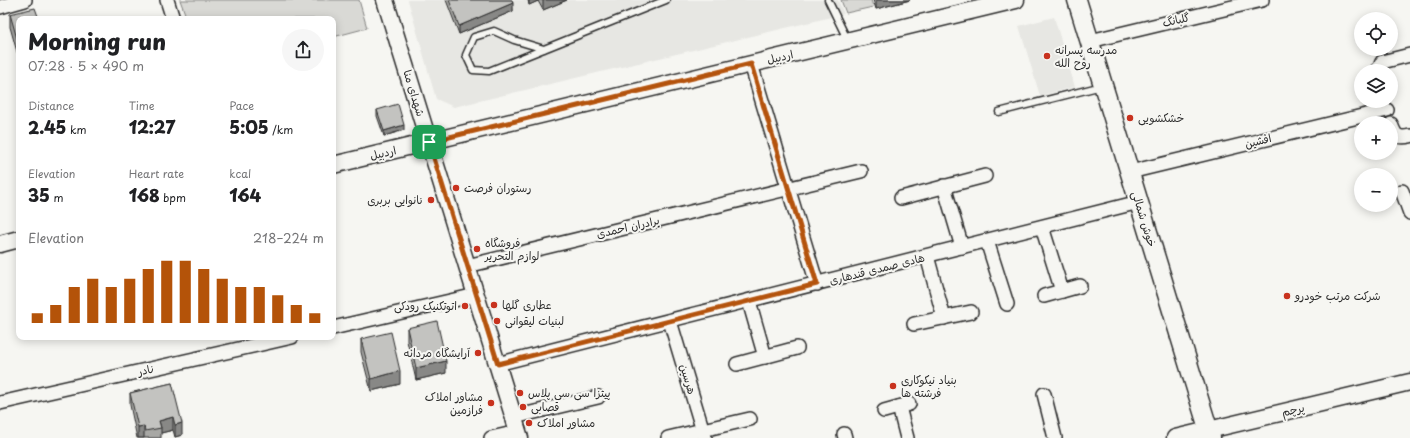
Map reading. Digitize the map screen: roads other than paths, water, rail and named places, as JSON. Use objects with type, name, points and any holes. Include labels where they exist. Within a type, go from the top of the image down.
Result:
[{"type":"main road","name":"خوش شمالی","points":[[1077,0],[1210,434]]},
{"type":"street","points":[[0,7],[25,0]]},
{"type":"street","points":[[167,0],[172,16]]},
{"type":"street","name":"شهدای منا","points":[[385,0],[518,429]]},
{"type":"street","name":"اردبیل","points":[[336,164],[1016,0]]},
{"type":"street","name":"گلبانگ","points":[[1090,41],[1262,0]]},
{"type":"street","points":[[1386,64],[1410,55]]},
{"type":"street","points":[[751,64],[817,284]]},
{"type":"street","name":"افشین","points":[[1130,172],[1375,108]]},
{"type":"street","points":[[1398,136],[1409,137]]},
{"type":"street","name":"برادران احمدی","points":[[467,266],[861,171]]},
{"type":"street","points":[[901,198],[985,176]]},
{"type":"street","points":[[944,186],[962,247]]},
{"type":"street","points":[[1402,191],[1410,213]]},
{"type":"street","name":"هادی صمدی قندهاری","points":[[498,364],[1139,202]]},
{"type":"street","points":[[1042,227],[1062,291]]},
{"type":"street","points":[[0,244],[16,240]]},
{"type":"street","points":[[987,241],[1007,304]]},
{"type":"street","points":[[926,256],[944,318]]},
{"type":"street","points":[[1044,296],[1080,286]]},
{"type":"street","points":[[336,327],[476,295]]},
{"type":"street","points":[[749,301],[765,357]]},
{"type":"street","points":[[914,324],[971,312]]},
{"type":"street","name":"هرسین","points":[[670,321],[704,434]]},
{"type":"street","name":"نادر","points":[[0,404],[279,340]]},
{"type":"street","points":[[737,364],[797,348]]},
{"type":"street","name":"پرچم","points":[[1175,438],[1210,434],[1410,382]]},
{"type":"street","points":[[1044,394],[1055,438]]},
{"type":"street","points":[[491,438],[518,429],[598,397]]},
{"type":"street","points":[[884,411],[904,405],[907,438]]},
{"type":"street","points":[[668,438],[704,434],[750,419]]},
{"type":"lane","points":[[544,49],[514,40],[494,31],[474,37],[466,55],[473,70],[489,71],[544,49],[666,0]]},
{"type":"lane","points":[[828,0],[847,41]]},
{"type":"lane","points":[[999,112],[1103,86]]},
{"type":"place","name":"مدرسه پسرانه روح الله","points":[[1047,56]]},
{"type":"place","name":"خشکشویی","points":[[1130,118]]},
{"type":"place","name":"رستوران فرصت","points":[[456,188]]},
{"type":"place","name":"نانوایی بربری","points":[[431,200]]},
{"type":"place","name":"فروشگاه لوازم التحریر","points":[[477,249]]},
{"type":"place","name":"شرکت مرتب خودرو","points":[[1287,296]]},
{"type":"place","name":"عطاری گلها","points":[[494,305]]},
{"type":"place","name":"اتوتکنیک رودکی","points":[[465,306]]},
{"type":"place","name":"لبنیات لیقوانی","points":[[497,321]]},
{"type":"place","name":"آرایشگاه مردانه","points":[[478,353]]},
{"type":"place","name":"بنیاد نیکوکاری فرشته ها","points":[[893,386]]},
{"type":"place","name":"پیتزا سی سی پلاس","points":[[520,393]]},
{"type":"place","name":"مشاور املاک فرازمین","points":[[491,403]]},
{"type":"place","name":"قصابی","points":[[523,407]]},
{"type":"place","name":"مشاور املاک","points":[[529,423]]}]
